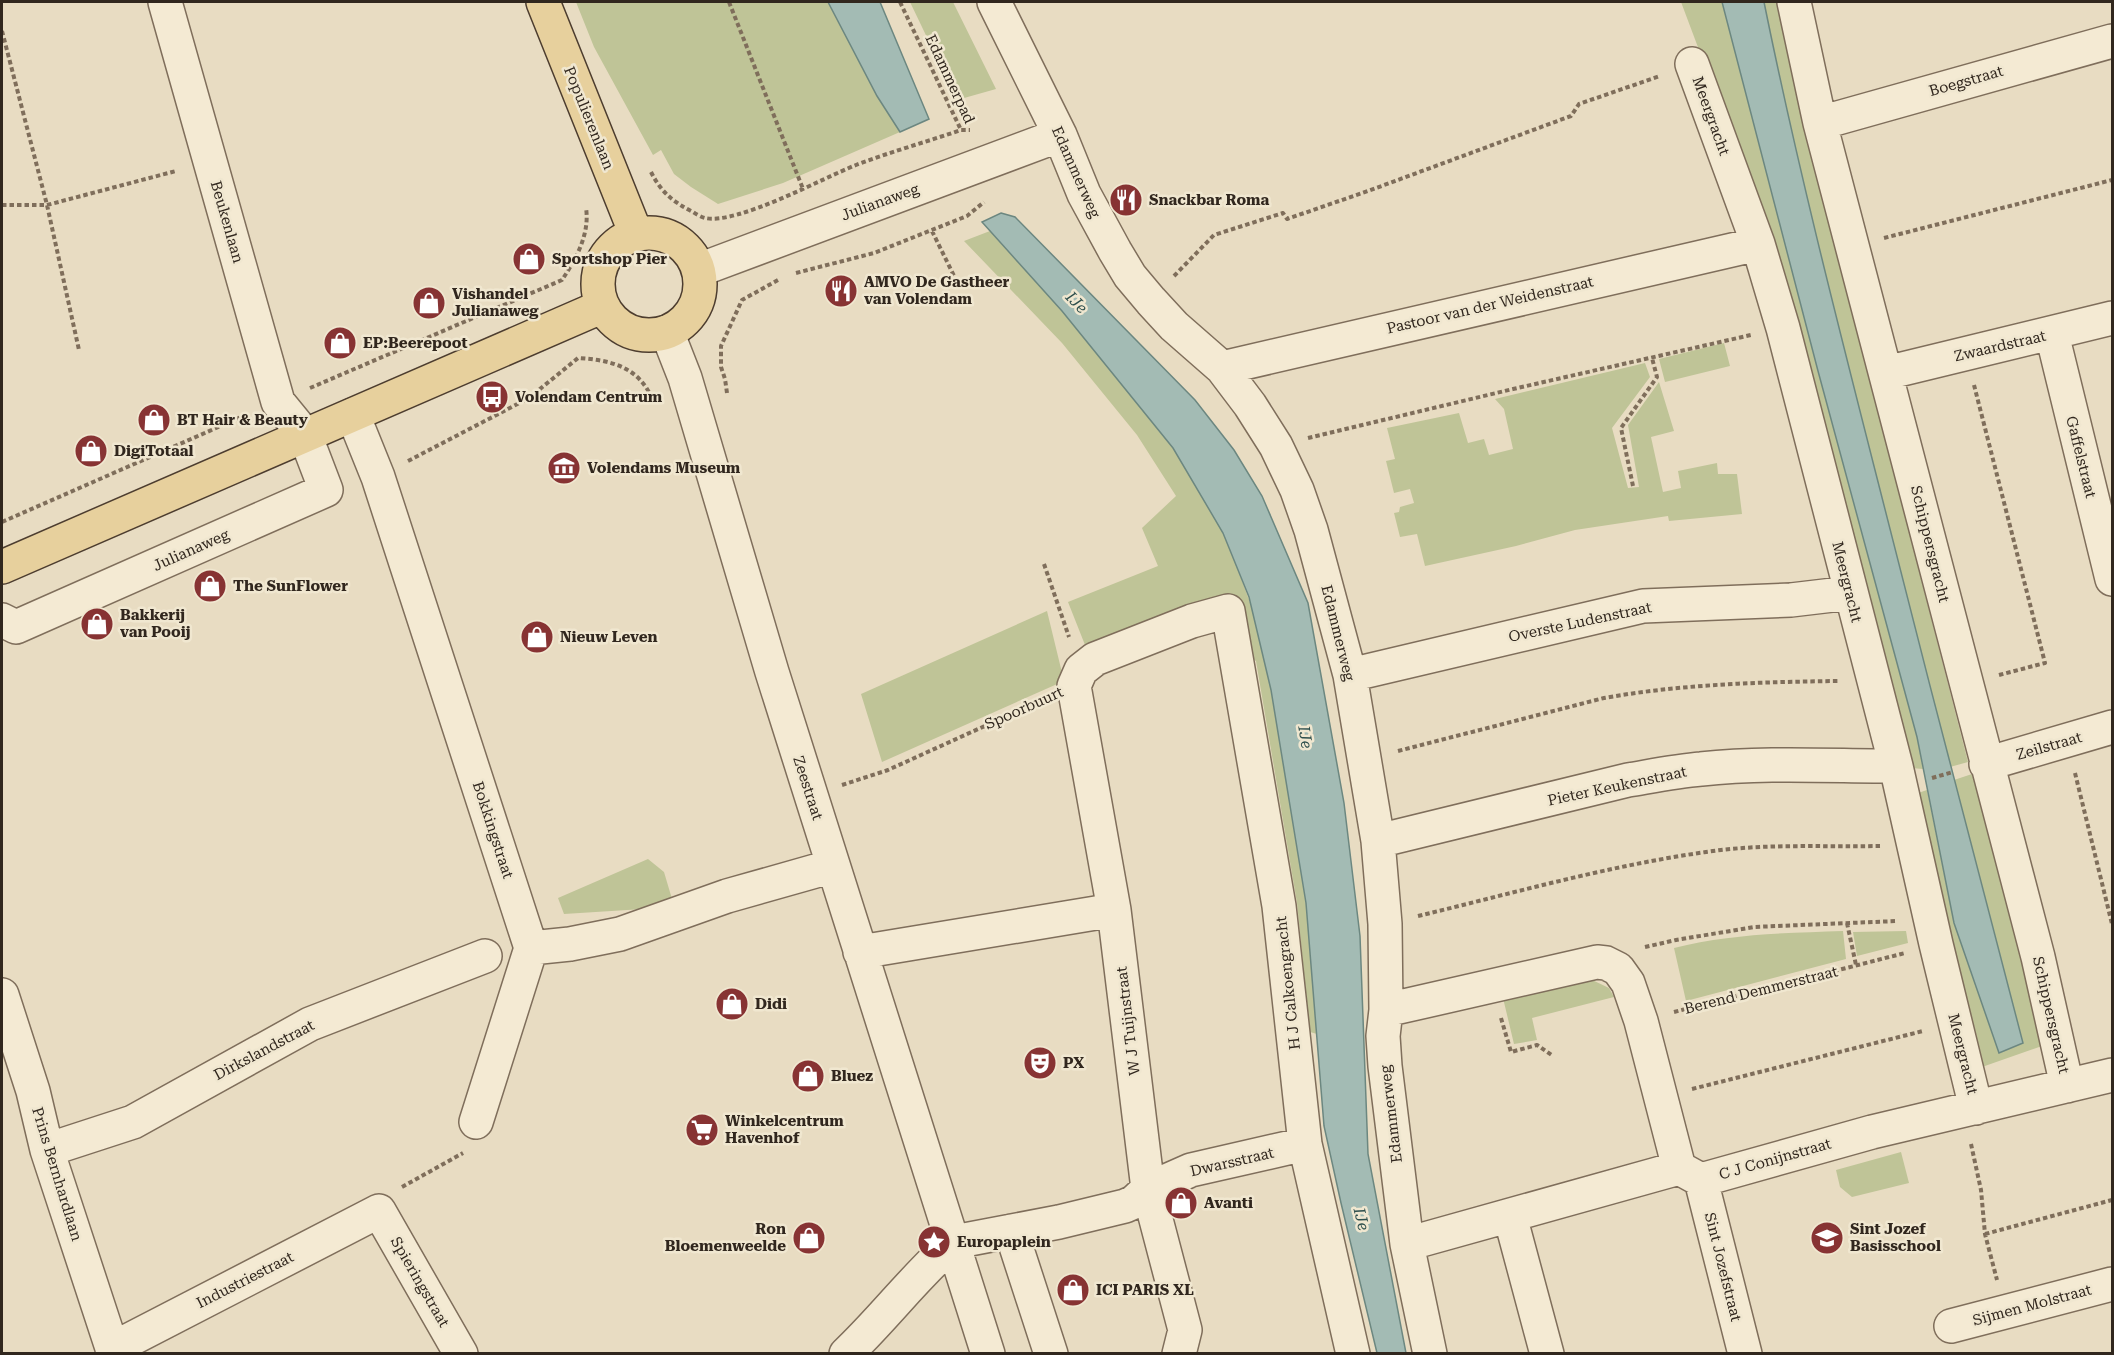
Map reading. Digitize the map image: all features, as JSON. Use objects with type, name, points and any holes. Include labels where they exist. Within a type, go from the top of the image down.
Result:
[{"type":"main road","name":"Populierenlaan","points":[[543,2],[636,234]]},
{"type":"main road","points":[[656,233],[675,239],[690,252],[699,270],[700,289],[695,307],[683,322],[667,332],[649,335],[630,331],[614,321],[603,306],[598,284],[602,262],[616,244],[636,234],[656,233]]},
{"type":"main road","points":[[2,567],[603,306]]},
{"type":"street","name":"Beukenlaan","points":[[165,2],[278,402],[305,435]]},
{"type":"street","name":"Edammerweg","points":[[994,2],[1060,135],[1084,194],[1130,276],[1174,326],[1222,368],[1250,405],[1276,446],[1297,490],[1311,530],[1350,675],[1378,841],[1385,924],[1384,1056],[1407,1244],[1430,1353]]},
{"type":"street","name":"Schippersgracht","points":[[1794,2],[1820,123],[1966,684],[1971,768],[2038,957],[2067,1086]]},
{"type":"street","name":"Boegstraat","points":[[1820,123],[2112,42]]},
{"type":"street","name":"Meergracht","points":[[1692,64],[1758,244],[1783,328],[1896,766],[1955,1023],[1972,1109]]},
{"type":"street","name":"Julianaweg","points":[[699,270],[1060,135]]},
{"type":"street","name":"Pastoor van der Weidenstraat","points":[[1222,368],[1758,244]]},
{"type":"street","name":"Zwaardstraat","points":[[1886,372],[2112,318]]},
{"type":"street","name":"Zeestraat","points":[[667,332],[686,378],[811,797],[954,1242]]},
{"type":"street","name":"Gaffelstraat","points":[[2052,334],[2112,579]]},
{"type":"street","name":"Bokkingstraat","points":[[353,415],[378,477],[531,948]]},
{"type":"street","name":"Julianaweg","points":[[2,620],[16,627],[326,490],[305,435]]},
{"type":"street","name":"Overste Ludenstraat","points":[[1350,675],[1643,606],[1791,600],[1850,593]]},
{"type":"street","name":"H J Calkoengracht","points":[[1078,678],[1095,659],[1192,621],[1228,611],[1279,906],[1305,1144],[1353,1353]]},
{"type":"street","name":"W J Tuijnstraat","points":[[1078,678],[1114,910],[1148,1189],[1185,1330],[1179,1353]]},
{"type":"street","name":"Zeilstraat","points":[[1971,768],[2112,727]]},
{"type":"street","name":"Pieter Keukenstraat","points":[[1378,841],[1661,774],[1748,766],[1896,766]]},
{"type":"street","points":[[476,1122],[531,948],[570,944],[620,934],[728,896],[833,866]]},
{"type":"street","points":[[860,952],[1114,910]]},
{"type":"street","name":"Dirkslandstraat","points":[[47,1150],[133,1122],[310,1024],[484,956]]},
{"type":"street","points":[[1386,1010],[1597,962],[1606,963],[1618,969],[1628,983],[1641,1021]]},
{"type":"street","name":"Prins Bernhardlaan","points":[[2,994],[33,1091],[47,1150],[113,1351]]},
{"type":"street","name":"Sint Jozefstraat","points":[[1641,1021],[1659,1098],[1690,1174],[1745,1353]]},
{"type":"street","name":"C J Conijnstraat","points":[[1407,1244],[1591,1193],[1690,1174],[2112,1075]]},
{"type":"street","name":"Dwarsstraat","points":[[954,1242],[1059,1222],[1125,1206],[1134,1202],[1148,1189],[1191,1170],[1305,1144]]},
{"type":"street","name":"Industriestraat","points":[[113,1351],[379,1211]]},
{"type":"street","name":"Spieringstraat","points":[[379,1211],[460,1353]]},
{"type":"street","points":[[1510,1216],[1548,1353]]},
{"type":"street","points":[[1011,1231],[1051,1353]]},
{"type":"street","points":[[862,1347],[929,1264],[954,1242],[988,1353]]},
{"type":"street","name":"Sijmen Molstraat","points":[[1951,1326],[2112,1284]]},
{"type":"path","points":[[729,2],[803,189]]},
{"type":"path","name":"Edammerpad","points":[[900,2],[961,130],[975,167]]},
{"type":"path","points":[[2,31],[47,205],[79,350]]},
{"type":"path","points":[[1176,274],[1214,235],[1283,213],[1287,219],[1368,191],[1571,116],[1579,104],[1692,64]]},
{"type":"path","points":[[2,205],[47,205],[210,162]]},
{"type":"path","points":[[648,166],[668,198],[705,218],[730,218]]},
{"type":"path","points":[[1853,246],[2112,180]]},
{"type":"path","points":[[549,287],[562,280],[575,261],[587,226],[583,200]]},
{"type":"path","points":[[932,231],[955,278]]},
{"type":"path","points":[[726,397],[722,346],[742,300],[758,290]]},
{"type":"path","points":[[1276,446],[1783,328]]},
{"type":"path","points":[[1966,353],[2044,663],[1966,684]]},
{"type":"path","points":[[378,477],[529,398],[578,358],[604,359],[628,369],[649,389],[654,404]]},
{"type":"path","points":[[1633,486],[1621,428],[1657,377],[1652,358]]},
{"type":"path","points":[[1044,564],[1078,678]]},
{"type":"path","name":"Spoorbuurt","points":[[811,797],[888,770],[1078,678]]},
{"type":"path","points":[[1364,760],[1594,700],[1636,693],[1721,683],[1873,681]]},
{"type":"path","points":[[2067,740],[2112,924]]},
{"type":"path","points":[[1928,778],[1971,768]]},
{"type":"path","points":[[1385,924],[1604,871],[1710,852],[1758,847],[1914,846]]},
{"type":"path","points":[[1618,969],[1634,950],[1676,940],[1754,927],[1847,923],[1933,931]]},
{"type":"path","points":[[1847,923],[1856,965]]},
{"type":"path","name":"Berend Demmerstraat","points":[[1641,1021],[1856,965],[1933,931]]},
{"type":"path","points":[[1492,986],[1511,1052],[1537,1045],[1553,1056]]},
{"type":"path","points":[[1659,1098],[1955,1023]]},
{"type":"path","points":[[1972,1109],[1972,1156],[1981,1190],[1985,1234],[2004,1312]]},
{"type":"path","points":[[379,1211],[386,1196],[466,1151],[476,1122]]},
{"type":"path","points":[[1985,1234],[2112,1200]]},
{"type":"green space","points":[[576,2],[828,2],[877,96],[900,132],[783,183],[718,204],[674,174],[661,150],[653,155],[594,47]]},
{"type":"green space","points":[[910,2],[953,2],[996,89],[957,100]]},
{"type":"green space","points":[[1681,2],[1722,2],[1818,371],[1917,737],[1923,769],[1911,768],[1776,255]]},
{"type":"green space","points":[[1764,2],[1778,2],[1813,158],[1968,762],[1950,767],[1829,290]]},
{"type":"green space","points":[[990,231],[1062,311],[1173,448],[1208,504],[1235,562],[1255,616],[1271,690],[1306,903],[1317,1034],[1310,1032],[1297,903],[1256,661],[1247,655],[1237,601],[1087,650],[1068,602],[1158,566],[1142,528],[1176,496],[1137,435],[1062,343],[964,241]]},
{"type":"green space","points":[[1724,343],[1730,366],[1665,382],[1659,359]]},
{"type":"green space","points":[[1645,363],[1650,377],[1612,428],[1628,488],[1639,487],[1628,425],[1659,382],[1674,431],[1651,437],[1663,492],[1681,488],[1678,471],[1717,463],[1718,474],[1737,474],[1742,514],[1669,521],[1668,516],[1575,530],[1425,566],[1417,534],[1400,537],[1394,513],[1399,512],[1400,507],[1414,503],[1410,489],[1394,493],[1386,461],[1395,459],[1387,428],[1459,413],[1468,443],[1484,439],[1489,455],[1513,449],[1504,409],[1495,399]]},
{"type":"green space","points":[[1047,611],[1064,681],[882,762],[861,694]]},
{"type":"green space","points":[[1972,774],[2045,1045],[1982,1067],[1976,1043],[1977,1037],[1946,922],[1918,793],[1927,790],[1954,923],[1999,1053],[2023,1043],[1954,780]]},
{"type":"green space","points":[[648,859],[664,872],[672,899],[643,909],[564,914],[558,898]]},
{"type":"green space","points":[[1843,931],[1846,959],[1686,1001],[1674,948],[1737,937]]},
{"type":"green space","points":[[1906,931],[1908,943],[1857,956],[1853,932]]},
{"type":"green space","points":[[1588,978],[1609,988],[1614,997],[1532,1018],[1537,1040],[1514,1044],[1503,998]]},
{"type":"green space","points":[[1901,1152],[1909,1183],[1852,1197],[1840,1187],[1836,1170]]},
{"type":"water","points":[[828,2],[880,2],[929,119],[900,132],[877,96]]},
{"type":"water","points":[[1722,2],[1764,2],[1831,297],[2023,1043],[1999,1053],[1954,923],[1917,737],[1818,371]]},
{"type":"water","name":"IJe","points":[[1001,213],[1015,217],[1195,400],[1234,450],[1262,496],[1308,603],[1344,803],[1360,936],[1368,1154],[1406,1353],[1377,1353],[1324,1126],[1306,903],[1271,690],[1249,597],[1223,533],[1173,448],[1062,311],[982,222]]},
{"type":"place","name":"Snackbar Roma","points":[[1126,200]]},
{"type":"place","name":"Sportshop Pier","points":[[529,259]]},
{"type":"place","name":"AMVO De Gastheer van Volendam","points":[[841,291]]},
{"type":"place","name":"Vishandel Julianaweg","points":[[429,303]]},
{"type":"place","name":"EP:Beerepoot","points":[[340,343]]},
{"type":"place","name":"Volendam Centrum","points":[[492,397]]},
{"type":"place","name":"BT Hair & Beauty","points":[[154,420]]},
{"type":"place","name":"DigiTotaal","points":[[91,451]]},
{"type":"place","name":"Volendams Museum","points":[[564,468]]},
{"type":"place","name":"The SunFlower","points":[[210,586]]},
{"type":"place","name":"Bakkerij van Pooij","points":[[97,624]]},
{"type":"place","name":"Nieuw Leven","points":[[537,637]]},
{"type":"place","name":"Didi","points":[[732,1004]]},
{"type":"place","name":"PX","points":[[1040,1063]]},
{"type":"place","name":"Bluez","points":[[808,1076]]},
{"type":"place","name":"Winkelcentrum Havenhof","points":[[702,1130]]},
{"type":"place","name":"Avanti","points":[[1181,1203]]},
{"type":"place","name":"Ron Bloemenweelde","points":[[809,1238]]},
{"type":"place","name":"Sint Jozef Basisschool","points":[[1827,1238]]},
{"type":"place","name":"Europaplein","points":[[934,1242]]},
{"type":"place","name":"ICI PARIS XL","points":[[1073,1290]]}]
